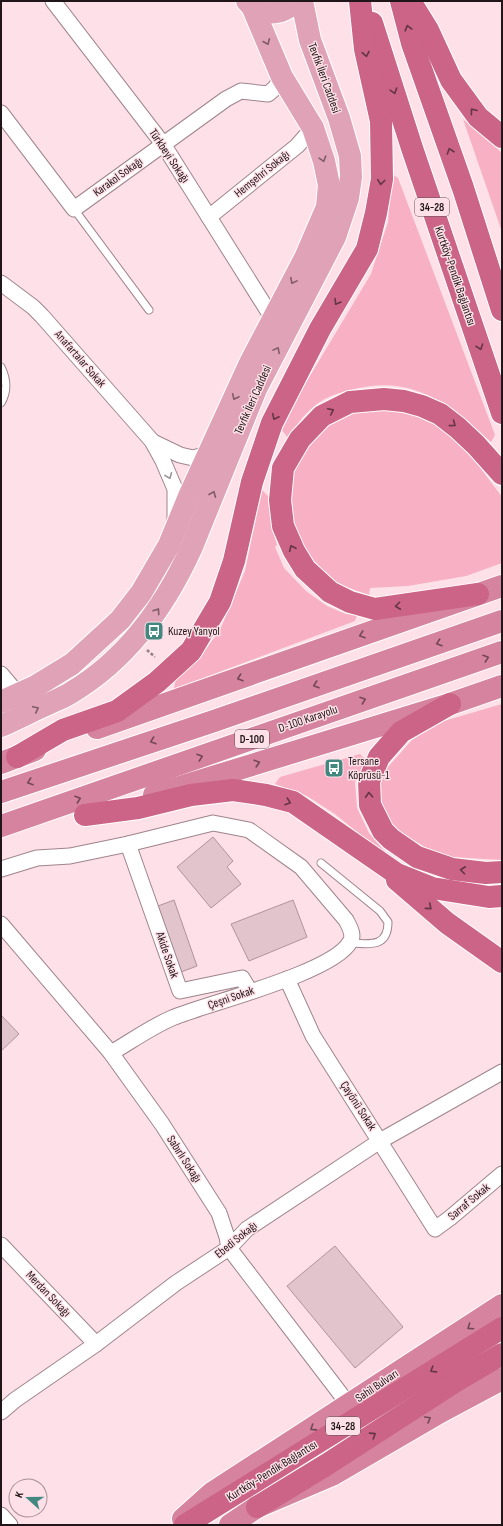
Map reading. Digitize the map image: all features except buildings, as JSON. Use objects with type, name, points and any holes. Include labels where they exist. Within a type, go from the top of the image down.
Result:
[{"type":"highway","points":[[9,760],[63,730],[117,711],[158,682],[191,651],[220,602],[234,560],[252,482],[272,423],[317,335],[367,250],[376,213],[382,179],[381,122],[365,49],[360,1]]},
{"type":"highway","name":"Kurtköy-Pendik Bağlantısı","points":[[365,1],[412,148],[502,413]]},
{"type":"highway","name":"34-28","points":[[401,1],[412,44],[463,188],[502,310]]},
{"type":"highway","points":[[410,1],[428,30],[451,80],[478,117],[502,137]]},
{"type":"highway","points":[[463,188],[502,282]]},
{"type":"highway","points":[[478,594],[375,608],[350,602],[330,592],[305,568],[294,552],[283,526],[280,500],[283,468],[300,439],[322,416],[350,402],[384,399],[404,401],[422,406],[440,414],[476,444],[502,474]]},
{"type":"highway","points":[[9,760],[502,586]]},
{"type":"highway","name":"D-100","points":[[1,792],[502,621]]},
{"type":"highway","name":"D-100 Karayolu","points":[[1,826],[502,652]]},
{"type":"highway","points":[[85,815],[450,704],[502,686]]},
{"type":"highway","points":[[450,704],[401,732],[379,757],[368,780],[370,805],[383,831],[391,839],[417,857],[452,869],[486,873],[502,872]]},
{"type":"highway","points":[[1,830],[85,815],[138,808],[191,795],[234,790],[266,795],[293,802],[367,855],[397,874],[432,888],[489,896],[502,896]]},
{"type":"highway","points":[[367,855],[447,922],[502,962]]},
{"type":"highway","name":"Sahil Bulvarı","points":[[176,1525],[212,1493],[502,1305]]},
{"type":"highway","name":"Kurtköy-Pendik Bağlantısı","points":[[185,1525],[502,1328]]},
{"type":"highway","name":"Kurtköy-Pendik Bağlantısı","points":[[257,1507],[326,1465],[456,1381],[502,1354]]},
{"type":"highway","points":[[230,1525],[257,1507],[332,1475],[442,1411],[502,1379]]},
{"type":"main road","points":[[249,4],[259,11],[268,13],[288,9],[296,1]]},
{"type":"main road","name":"Tevfik İleri Caddesi","points":[[1,725],[72,692],[91,679],[121,653],[150,622],[177,579],[191,549],[256,389],[335,237],[348,198],[351,177],[350,156],[339,118],[310,40],[302,1]]},
{"type":"main road","name":"Tevfik İleri Caddesi","points":[[1,702],[36,686],[72,664],[98,642],[120,620],[141,593],[169,544],[250,363],[305,258],[327,207],[329,185],[324,161],[313,128],[282,77],[249,4]]},
{"type":"street","name":"Türkbeyi Sokağı","points":[[53,1],[163,144],[273,319]]},
{"type":"street","name":"Karakol Sokağı","points":[[74,209],[226,99],[241,91],[268,94],[275,88],[282,77]]},
{"type":"street","points":[[1,113],[74,209]]},
{"type":"street","name":"Hemşehri Sokağı","points":[[209,217],[297,146],[313,128]]},
{"type":"street","name":"Anafartalar Sokak","points":[[1,283],[42,316],[152,441]]},
{"type":"street","points":[[152,441],[180,455],[193,458],[208,454]]},
{"type":"street","points":[[152,441],[163,461],[175,489],[175,521],[169,544]]},
{"type":"street","points":[[1,674],[12,687],[1,698]]},
{"type":"street","points":[[1,869],[37,858],[70,856],[128,844],[213,823],[249,830],[301,867],[346,920],[351,930],[352,938],[350,943]]},
{"type":"street","name":"Akide Sokak","points":[[128,844],[180,991],[242,978],[250,991]]},
{"type":"street","name":"Sabırlı Sokağı","points":[[1,924],[111,1053],[162,1124],[219,1213],[229,1248],[349,1405]]},
{"type":"street","name":"Çeşni Sokak","points":[[111,1053],[171,1019],[287,979],[330,960],[350,943]]},
{"type":"street","name":"Çayönü Sokak","points":[[287,979],[313,1036],[435,1229]]},
{"type":"street","name":"Ebedi Sokağı","points":[[1,1412],[15,1400],[96,1344],[176,1283],[229,1248],[247,1228],[380,1141],[502,1072]]},
{"type":"street","name":"Sarraf Sokak","points":[[435,1229],[502,1174]]},
{"type":"street","name":"Merdan Sokağı","points":[[1,1245],[96,1344]]},
{"type":"street","points":[[1,1515],[10,1525]]},
{"type":"lane","points":[[74,209],[149,310]]},
{"type":"lane","points":[[1,367],[5,376],[6,384],[5,393],[1,402]]},
{"type":"lane","points":[[320,863],[380,911],[388,922],[387,933],[379,942],[373,944],[350,943]]},
{"type":"path","points":[[146,649],[155,658],[160,653]]},
{"type":"shaded area","points":[[463,119],[502,153],[502,232]]},
{"type":"shaded area","points":[[392,174],[398,178],[495,435],[491,442],[460,415],[444,404],[428,395],[411,389],[392,385],[372,386],[332,395],[318,403],[308,412],[288,438],[282,430],[301,391],[371,274],[388,222]]},
{"type":"shaded area","points":[[357,409],[412,409],[444,426],[473,458],[502,497],[502,563],[466,576],[408,586],[370,588],[369,595],[335,583],[304,550],[289,523],[290,493],[295,463],[321,427]]},
{"type":"shaded area","points":[[262,490],[269,497],[272,528],[277,545],[275,547],[284,568],[306,591],[327,606],[346,614],[357,615],[355,621],[174,689],[176,677],[197,661],[220,630],[245,571]]},
{"type":"shaded area","points":[[502,704],[502,860],[451,857],[425,847],[401,833],[391,823],[383,810],[379,786],[383,767],[388,767],[412,740],[437,723]]},
{"type":"shaded area","points":[[360,754],[366,760],[355,782],[357,808],[369,833],[395,863],[335,814],[307,796],[275,784],[280,777]]},
{"type":"place","name":"Kuzey Yanyol","points":[[154,631]]},
{"type":"place","name":"Tersane Köprüsü-1","points":[[334,768]]}]
